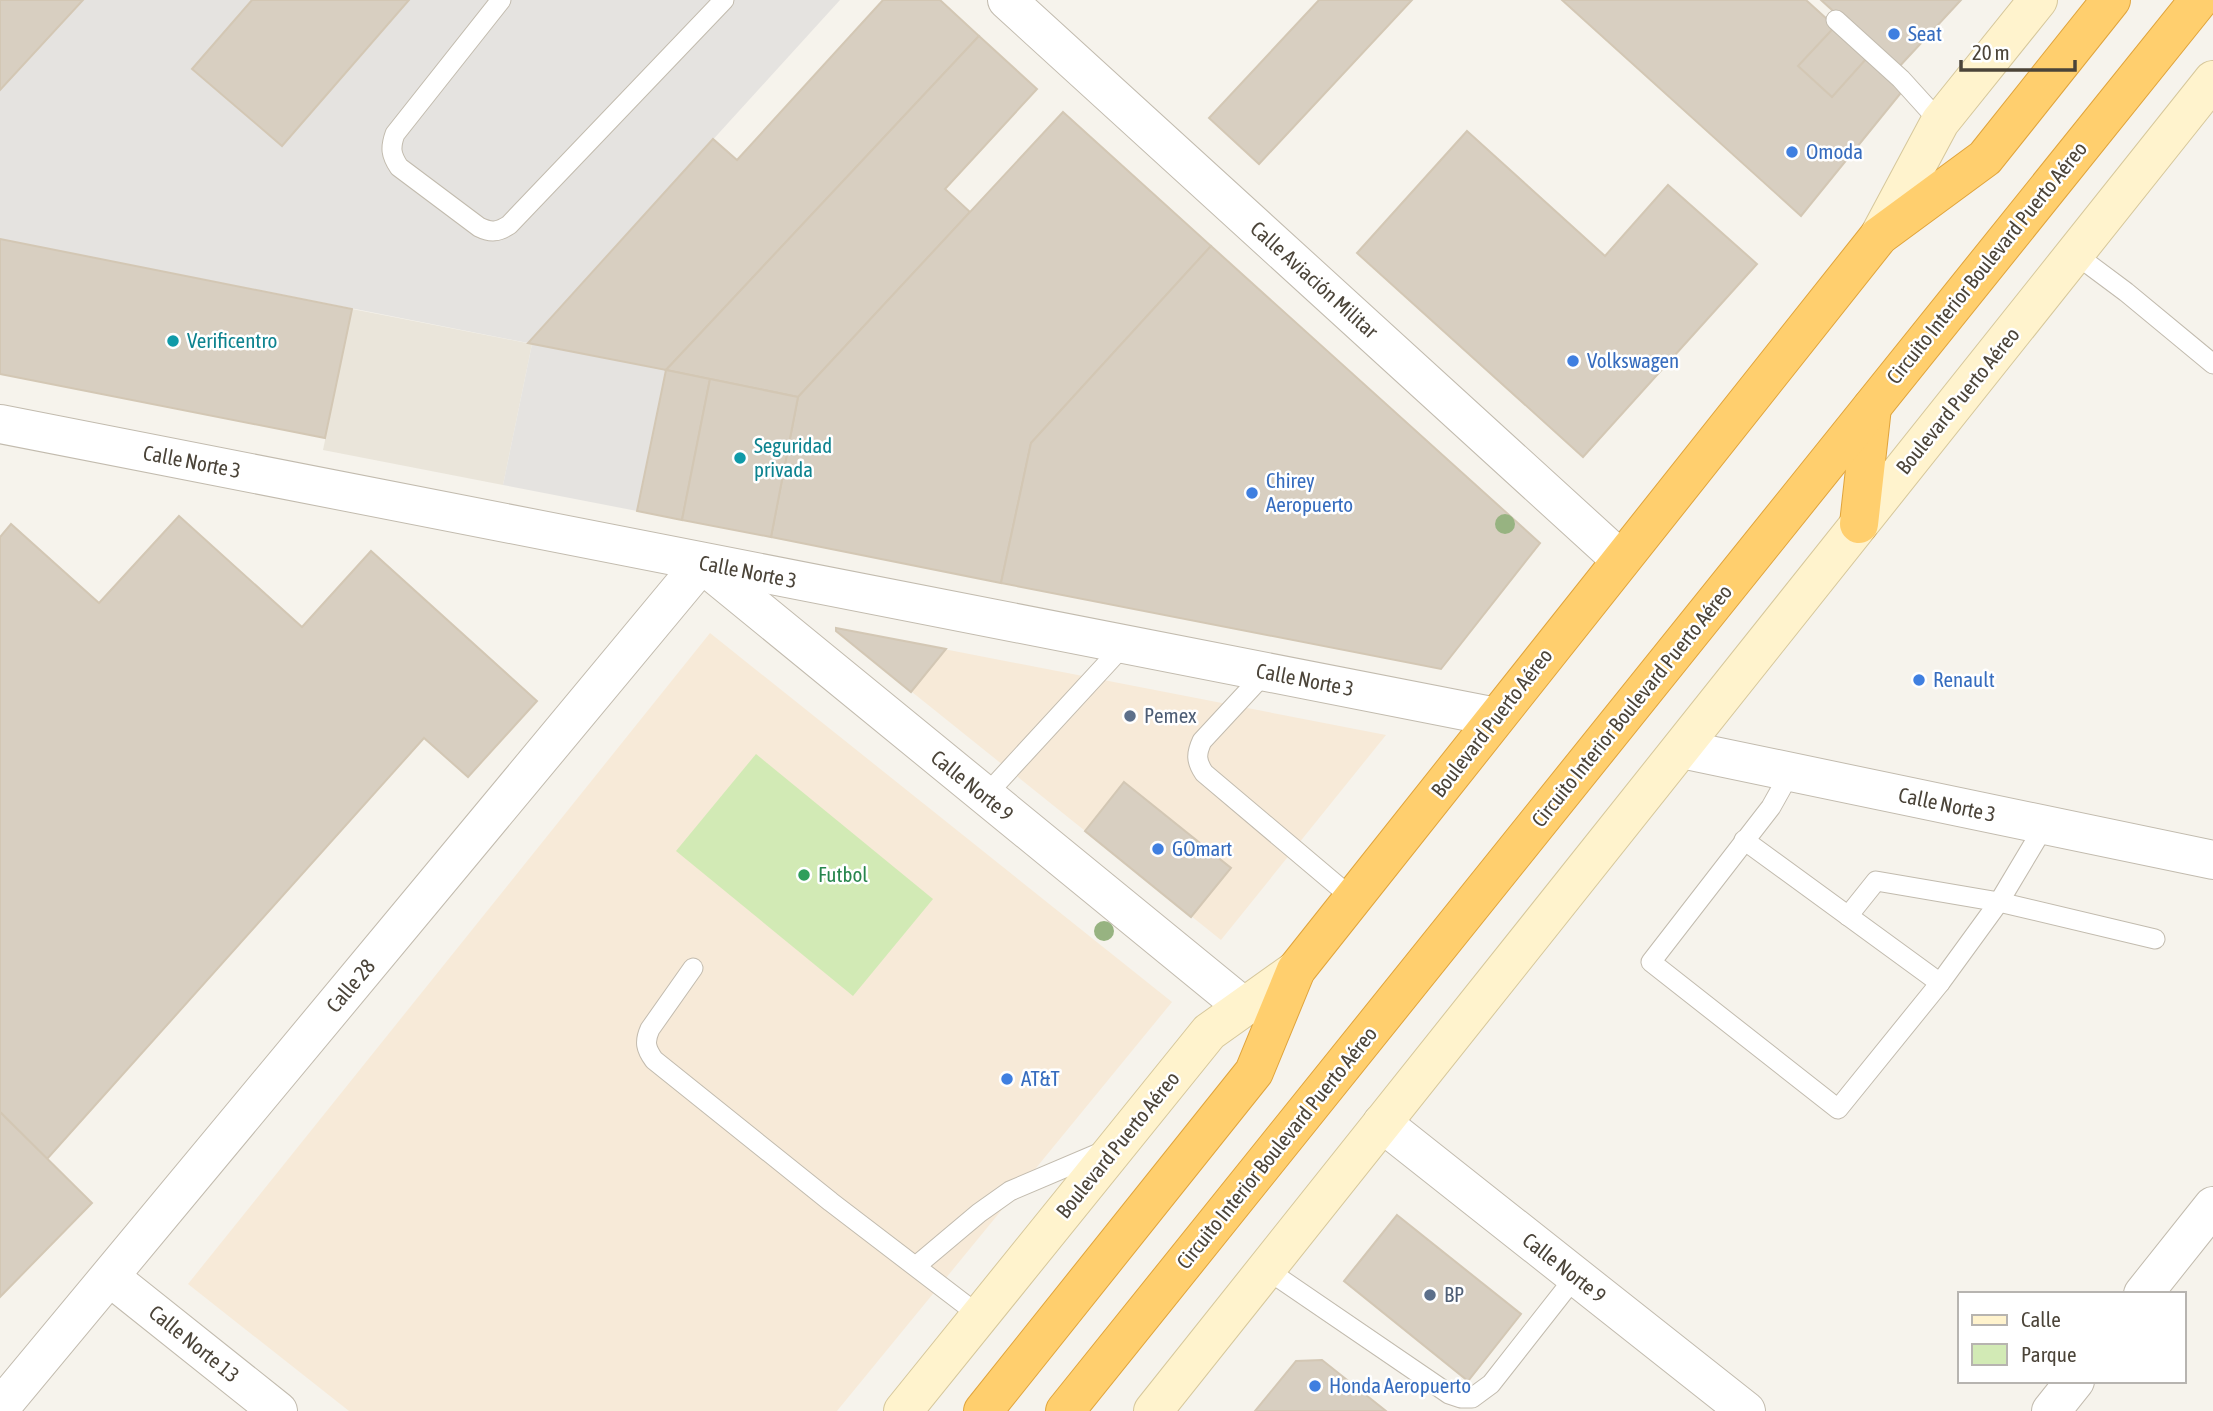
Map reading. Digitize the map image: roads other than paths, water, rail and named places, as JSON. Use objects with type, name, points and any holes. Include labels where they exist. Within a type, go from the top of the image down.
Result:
[{"type":"highway","points":[[1879,236],[1985,158],[2111,0]]},
{"type":"highway","name":"Circuito Interior Boulevard Puerto Aéreo","points":[[1065,1411],[2199,0]]},
{"type":"highway","name":"Boulevard Puerto Aéreo","points":[[1296,970],[1879,236]]},
{"type":"highway","points":[[1859,524],[1872,407]]},
{"type":"highway","points":[[983,1411],[1254,1072],[1296,970]]},
{"type":"main road","name":"Boulevard Puerto Aéreo","points":[[1879,236],[1940,122],[2038,0]]},
{"type":"main road","name":"Boulevard Puerto Aéreo","points":[[1153,1411],[2213,80]]},
{"type":"main road","name":"Boulevard Puerto Aéreo","points":[[903,1411],[1209,1032],[1296,970]]},
{"type":"street","name":"Calle Aviación Militar","points":[[1007,0],[1621,560]]},
{"type":"street","name":"Calle Norte 3","points":[[0,424],[1496,718]]},
{"type":"street","name":"Calle Norte 9","points":[[702,563],[1244,1007]]},
{"type":"street","name":"Calle 28","points":[[0,1409],[702,563]]},
{"type":"street","name":"Calle Norte 3","points":[[1681,749],[2213,860]]},
{"type":"street","name":"Calle Norte 9","points":[[1382,1124],[1746,1411]]},
{"type":"street","points":[[2146,1292],[2213,1206]]},
{"type":"street","name":"Calle Norte 13","points":[[110,1278],[278,1411]]},
{"type":"street","points":[[2051,1411],[2073,1383]]},
{"type":"lane","points":[[501,0],[395,134],[391,146],[392,157],[400,167],[489,232],[500,231],[509,225],[724,0]]},
{"type":"lane","points":[[1836,20],[1901,79],[1940,122]]},
{"type":"lane","points":[[2075,254],[2213,364]]},
{"type":"lane","points":[[985,796],[1124,645]]},
{"type":"lane","points":[[1265,673],[1202,741],[1197,752],[1197,764],[1204,773],[1352,898]]},
{"type":"lane","points":[[1790,773],[1771,807],[1651,962],[1838,1109],[1940,983],[1999,902],[2045,825]]},
{"type":"lane","points":[[1744,840],[1940,983]]},
{"type":"lane","points":[[1848,916],[1876,881],[1999,902],[2155,939]]},
{"type":"lane","points":[[693,968],[645,1040],[647,1051],[654,1060],[831,1202],[980,1316]]},
{"type":"lane","points":[[916,1266],[979,1213],[1010,1191],[1118,1145]]},
{"type":"lane","points":[[1266,1269],[1449,1394],[1461,1398],[1472,1398],[1491,1384],[1575,1277]]},
{"type":"place","name":"Seat","points":[[1894,34]]},
{"type":"place","name":"Omoda","points":[[1792,152]]},
{"type":"place","name":"Verificentro","points":[[173,341]]},
{"type":"place","name":"Volkswagen","points":[[1573,361]]},
{"type":"place","name":"Seguridad privada","points":[[740,458]]},
{"type":"place","name":"Chirey Aeropuerto","points":[[1252,493]]},
{"type":"place","name":"Renault","points":[[1919,680]]},
{"type":"place","name":"Pemex","points":[[1130,716]]},
{"type":"place","name":"GOmart","points":[[1158,849]]},
{"type":"place","name":"Futbol","points":[[804,875]]},
{"type":"place","name":"AT&T","points":[[1007,1079]]},
{"type":"place","name":"BP","points":[[1430,1295]]},
{"type":"place","name":"Honda Aeropuerto","points":[[1315,1386]]}]
